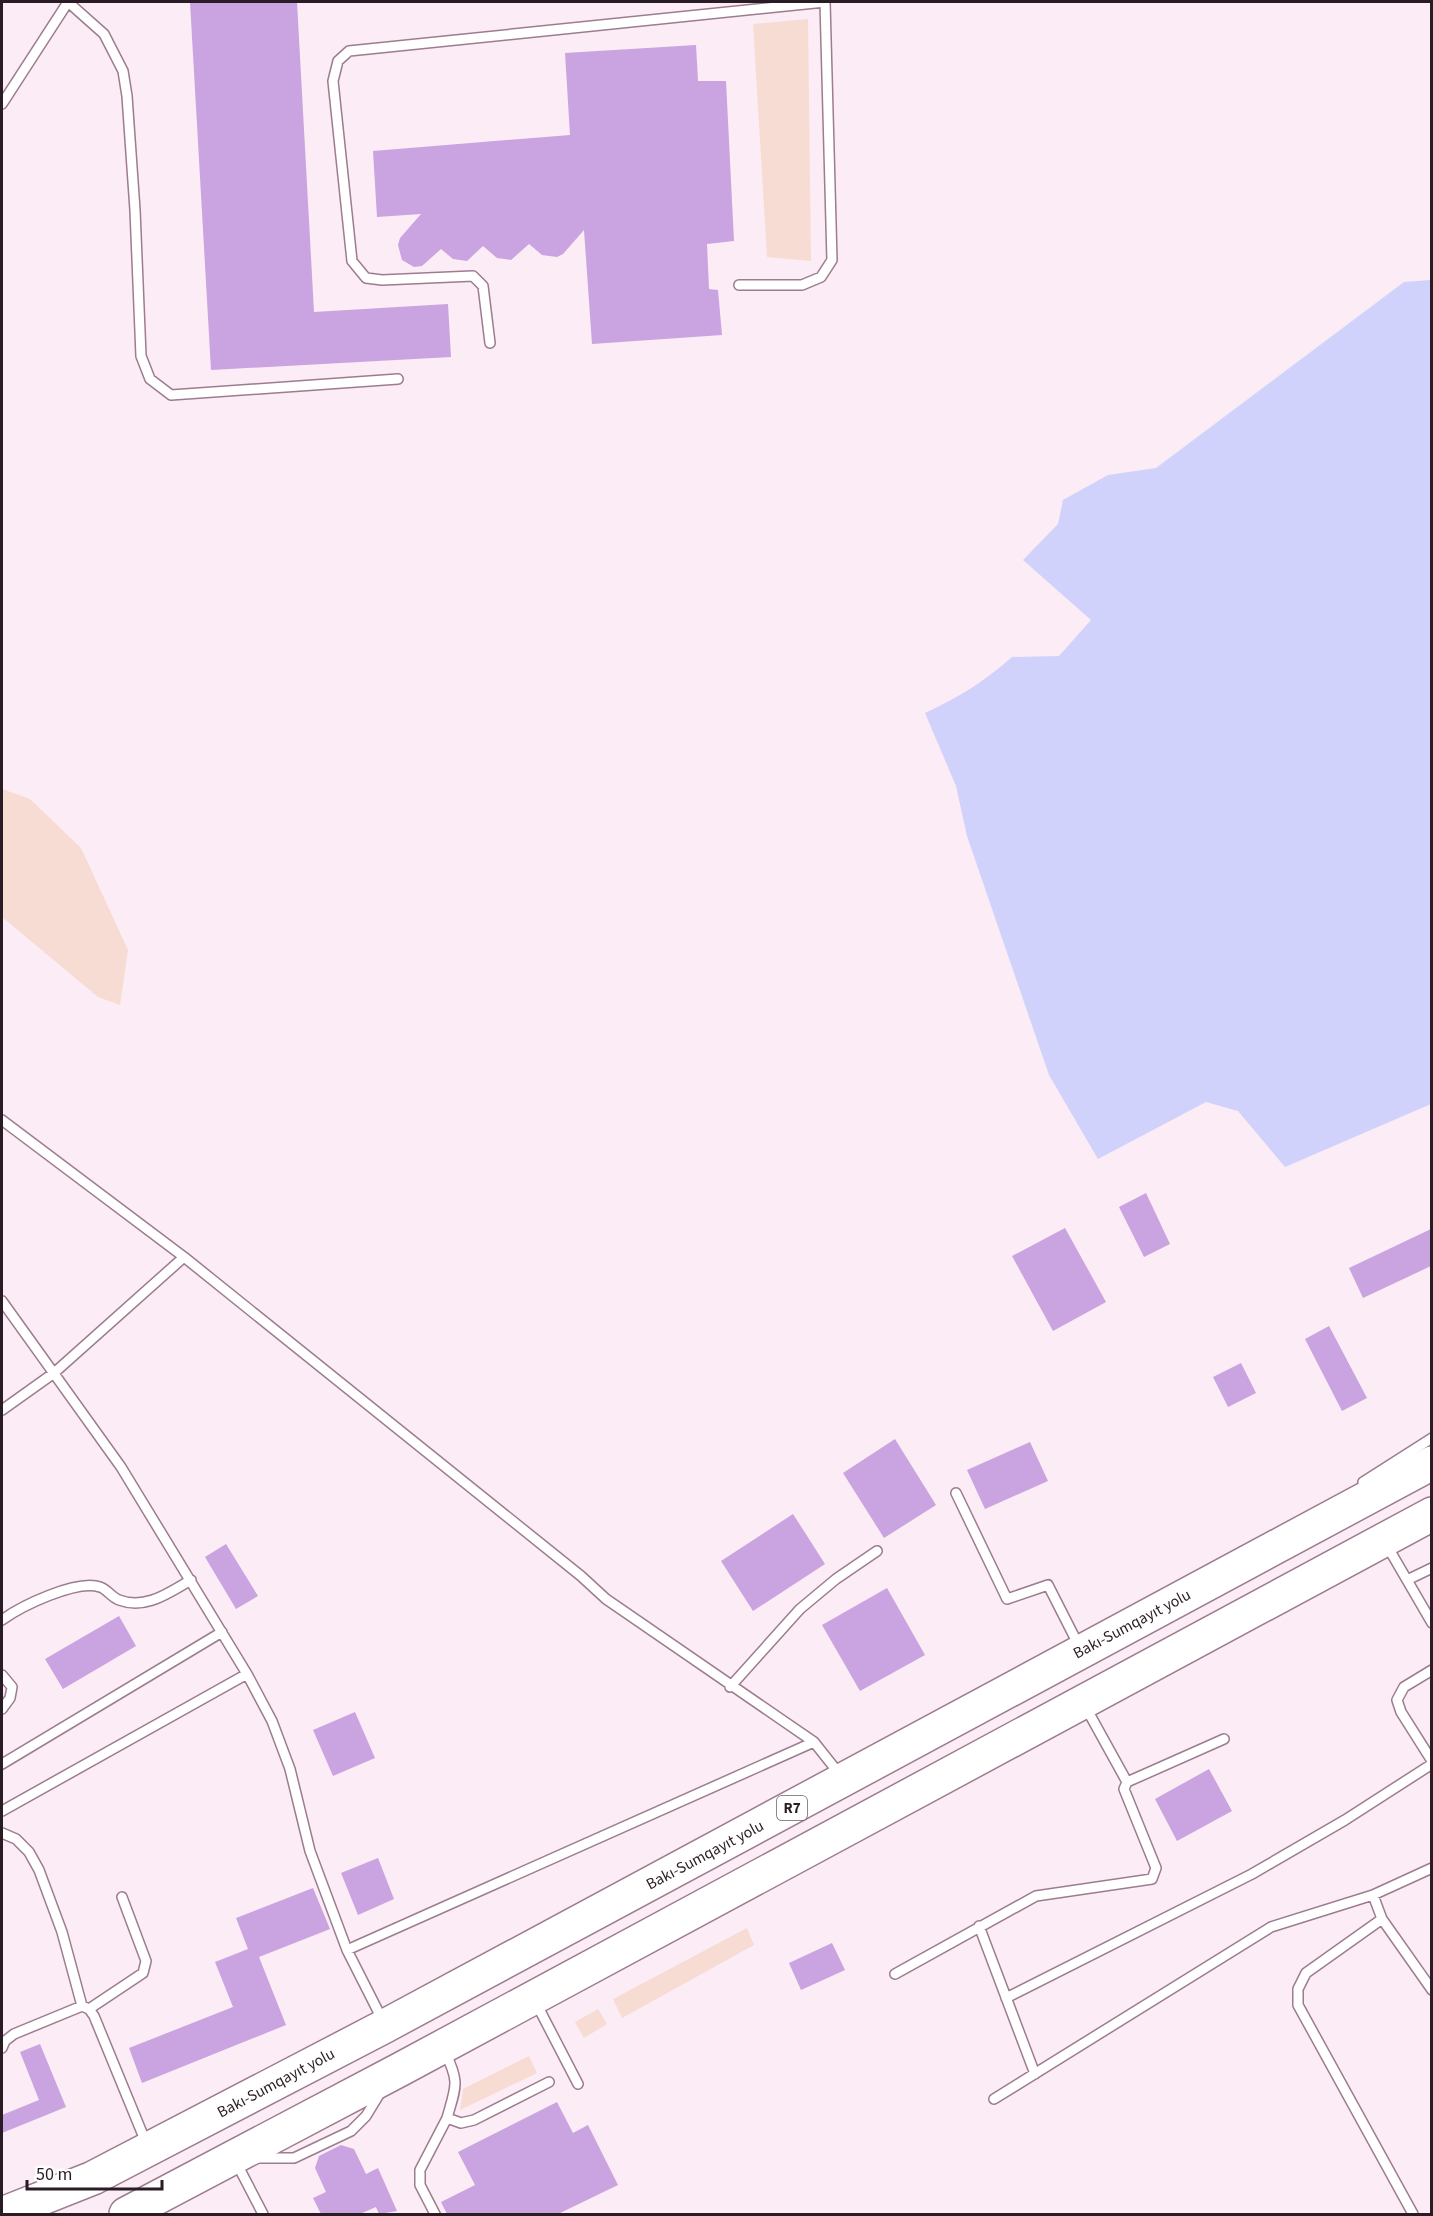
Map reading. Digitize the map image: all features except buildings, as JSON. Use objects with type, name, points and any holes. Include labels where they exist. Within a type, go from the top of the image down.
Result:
[{"type":"highway","name":"Bakı-Sumqayıt yolu","points":[[3,2214],[93,2178],[385,2026],[1431,1463]]},
{"type":"highway","points":[[126,2214],[158,2203],[234,2157],[443,2047],[1431,1514]]},
{"type":"lane","points":[[2,104],[68,2],[104,34],[123,71],[127,96],[135,210],[141,356],[150,379],[171,395],[398,379]]},
{"type":"lane","points":[[490,343],[483,286],[473,276],[382,280],[366,278],[352,261],[333,81],[338,61],[349,51],[825,2],[832,260],[821,277],[802,285],[739,285]]},
{"type":"lane","points":[[2,1120],[184,1257],[581,1576],[606,1599],[730,1687],[814,1742],[844,1780]]},
{"type":"lane","points":[[2,1410],[54,1373],[184,1257]]},
{"type":"lane","points":[[2,1301],[121,1467],[247,1674],[272,1721],[290,1769],[310,1851],[347,1950],[385,2026]]},
{"type":"lane","points":[[1340,1512],[1360,1484],[1431,1438]]},
{"type":"lane","points":[[956,1493],[1007,1599],[1048,1585],[1082,1651]]},
{"type":"lane","points":[[1384,1539],[1431,1623]]},
{"type":"lane","points":[[730,1687],[800,1610],[836,1579],[877,1551]]},
{"type":"lane","points":[[1407,1580],[1431,1568]]},
{"type":"lane","points":[[2,1620],[15,1611],[53,1594],[86,1586],[102,1587],[119,1600],[136,1604],[149,1603],[191,1580]]},
{"type":"lane","points":[[2,1764],[222,1632]]},
{"type":"lane","points":[[1006,1998],[1252,1874],[1345,1820],[1431,1762],[1401,1712],[1397,1700],[1404,1687],[1431,1670]]},
{"type":"lane","points":[[2,1674],[12,1687],[10,1698],[2,1709]]},
{"type":"lane","points":[[2,1811],[247,1674]]},
{"type":"lane","points":[[1083,1702],[1127,1782]]},
{"type":"lane","points":[[895,1974],[1036,1896],[1152,1879],[1156,1868],[1126,1798],[1124,1789],[1127,1782],[1224,1738]]},
{"type":"lane","points":[[347,1950],[814,1742]]},
{"type":"lane","points":[[2,1833],[16,1839],[29,1852],[39,1870],[62,1932],[85,2007],[94,2016],[149,2150]]},
{"type":"lane","points":[[994,2099],[1271,1928],[1373,1895],[1431,1868]]},
{"type":"lane","points":[[1373,1895],[1382,1919],[1431,1990]]},
{"type":"lane","points":[[2,2048],[5,2041],[14,2034],[85,2007],[143,1973],[146,1961],[122,1897]]},
{"type":"lane","points":[[1382,1919],[1306,1973],[1298,1989],[1298,2005],[1413,2214]]},
{"type":"lane","points":[[979,1926],[1035,2074]]},
{"type":"lane","points":[[533,1998],[578,2084]]},
{"type":"lane","points":[[2,2034],[14,2034]]},
{"type":"lane","points":[[435,2214],[420,2185],[420,2170],[447,2118],[457,2085],[456,2075],[443,2047]]},
{"type":"lane","points":[[447,2118],[461,2124],[474,2120],[549,2082]]},
{"type":"lane","points":[[234,2157],[263,2214]]},
{"type":"shaded area","points":[[808,19],[811,261],[767,257],[753,24]]},
{"type":"shaded area","points":[[2,789],[30,799],[81,848],[128,950],[120,1005],[98,997],[2,917]]},
{"type":"shaded area","points":[[747,1928],[754,1945],[622,2018],[613,1999]]},
{"type":"shaded area","points":[[598,2009],[607,2024],[584,2038],[575,2022]]},
{"type":"shaded area","points":[[529,2056],[537,2073],[460,2110],[463,2089]]},
{"type":"water","points":[[1431,280],[1431,1104],[1285,1167],[1238,1111],[1206,1102],[1098,1159],[1049,1075],[967,836],[956,786],[925,713],[971,688],[1012,657],[1059,656],[1091,620],[1023,560],[1058,524],[1063,500],[1108,475],[1156,468],[1404,282]]}]
